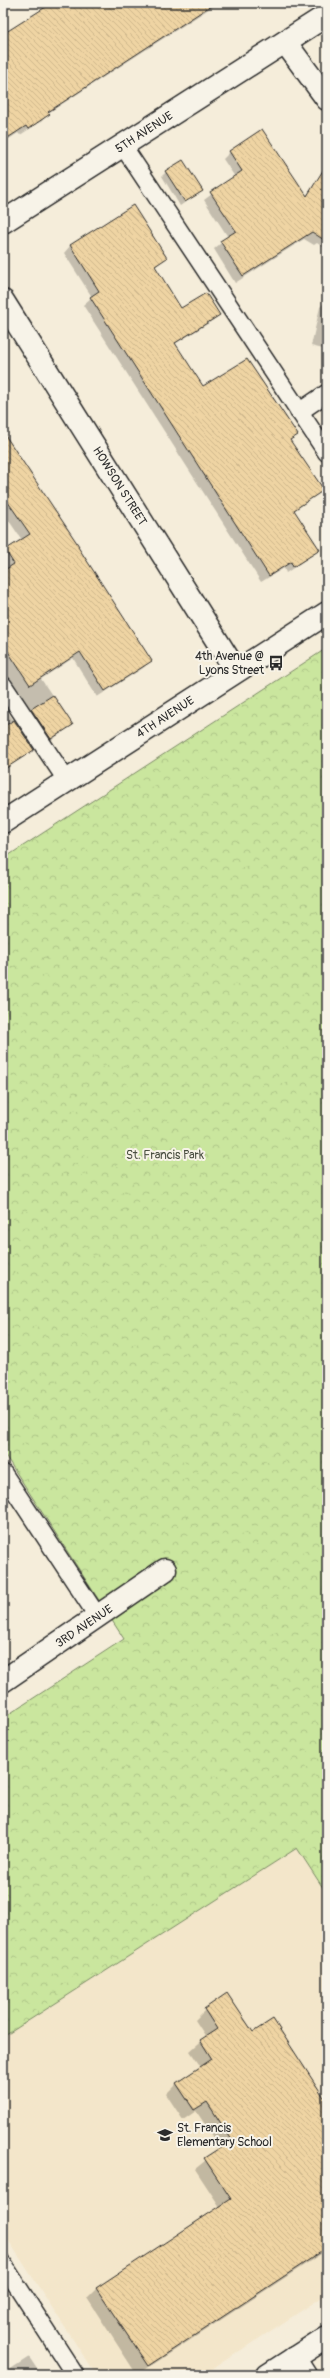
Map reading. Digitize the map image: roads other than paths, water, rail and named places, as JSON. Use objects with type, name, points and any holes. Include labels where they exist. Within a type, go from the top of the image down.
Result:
[{"type":"street","name":"5TH AVENUE","points":[[3,222],[327,15]]},
{"type":"street","points":[[285,42],[327,99]]},
{"type":"street","name":"HOWSON STREET","points":[[3,302],[236,671]]},
{"type":"street","name":"4TH AVENUE","points":[[3,822],[327,613]]},
{"type":"street","name":"3RD AVENUE","points":[[3,1681],[98,1618],[165,1570]]},
{"type":"street","points":[[268,2375],[300,2366],[327,2337]]},
{"type":"lane","points":[[123,146],[327,453]]},
{"type":"lane","points":[[299,412],[327,394]]},
{"type":"lane","points":[[3,685],[67,781]]},
{"type":"lane","points":[[3,1473],[98,1618]]},
{"type":"lane","points":[[3,2264],[75,2375]]},
{"type":"place","name":"4th Avenue @ Lyons Street","points":[[276,663]]},
{"type":"place","name":"St. Francis Elementary School","points":[[165,2135]]},
{"type":"park label","name":"St. Francis Park","points":[[165,1155]]}]
